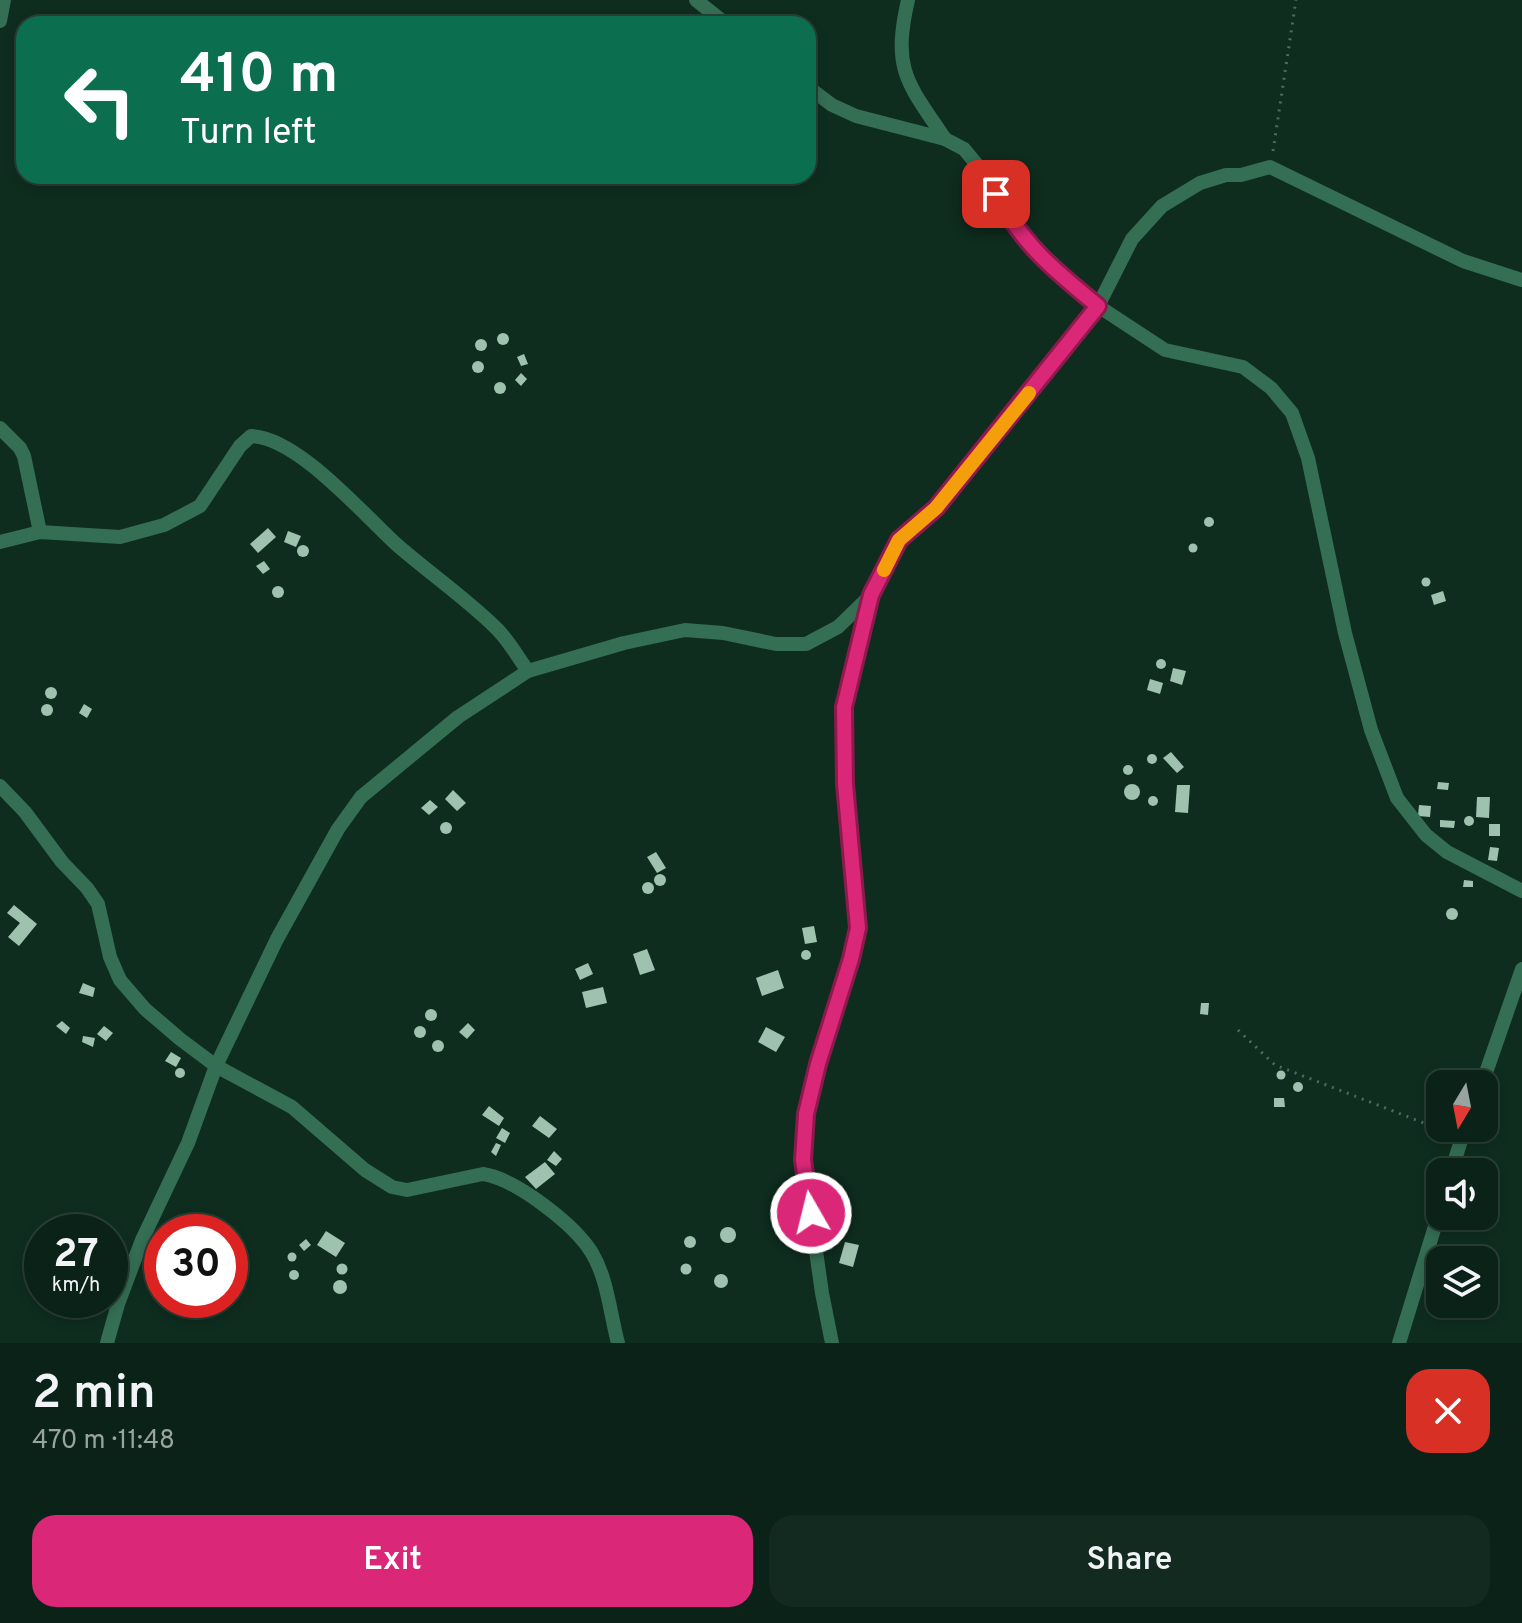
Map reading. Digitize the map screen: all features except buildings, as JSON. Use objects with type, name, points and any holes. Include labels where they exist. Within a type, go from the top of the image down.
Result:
[{"type":"street","points":[[0,21],[4,0]]},
{"type":"street","points":[[696,0],[716,16]]},
{"type":"street","points":[[908,0],[902,27],[901,64],[909,85],[945,139]]},
{"type":"street","points":[[816,93],[832,105],[856,116],[945,139],[964,149],[1022,238],[1058,274],[1098,306],[1165,350],[1243,367],[1271,388],[1292,413],[1308,458],[1345,633],[1367,716],[1397,798],[1426,835],[1447,852],[1522,891]]},
{"type":"street","points":[[832,1343],[803,1160],[806,1114],[858,928],[845,784],[844,707],[871,595],[899,540],[936,508],[1098,306],[1132,239],[1162,206],[1200,183],[1270,167],[1463,261],[1522,280]]},
{"type":"street","points":[[0,428],[24,456],[40,532]]},
{"type":"street","points":[[0,542],[40,532],[120,537],[164,525],[200,506],[240,446],[251,436],[267,436],[292,451],[351,499],[395,543],[497,628],[528,671]]},
{"type":"street","points":[[107,1343],[142,1240],[188,1143],[216,1066],[284,927],[338,829],[361,797],[458,717],[528,671],[624,643],[685,630],[723,633],[776,644],[806,644],[838,627],[871,595]]},
{"type":"street","points":[[0,786],[25,812],[98,904],[110,957],[120,980],[145,1009],[216,1066],[292,1107],[365,1170],[392,1187],[407,1190],[483,1174],[494,1176],[541,1203],[592,1253],[604,1282],[618,1343]]},
{"type":"street","points":[[1487,1070],[1522,969]]},
{"type":"street","points":[[1399,1343],[1434,1230]]},
{"type":"path","points":[[1270,167],[1296,0]]},
{"type":"path","points":[[1238,1030],[1275,1065],[1426,1119]]},
{"type":"slow traffic","points":[[884,570],[899,540],[936,508],[1029,393]]},
{"type":"route","points":[[811,1213],[803,1160],[806,1114],[858,928],[845,784],[844,707],[871,595],[899,540],[936,508],[972,466],[1098,306],[1058,274],[1022,238],[996,194]]}]
